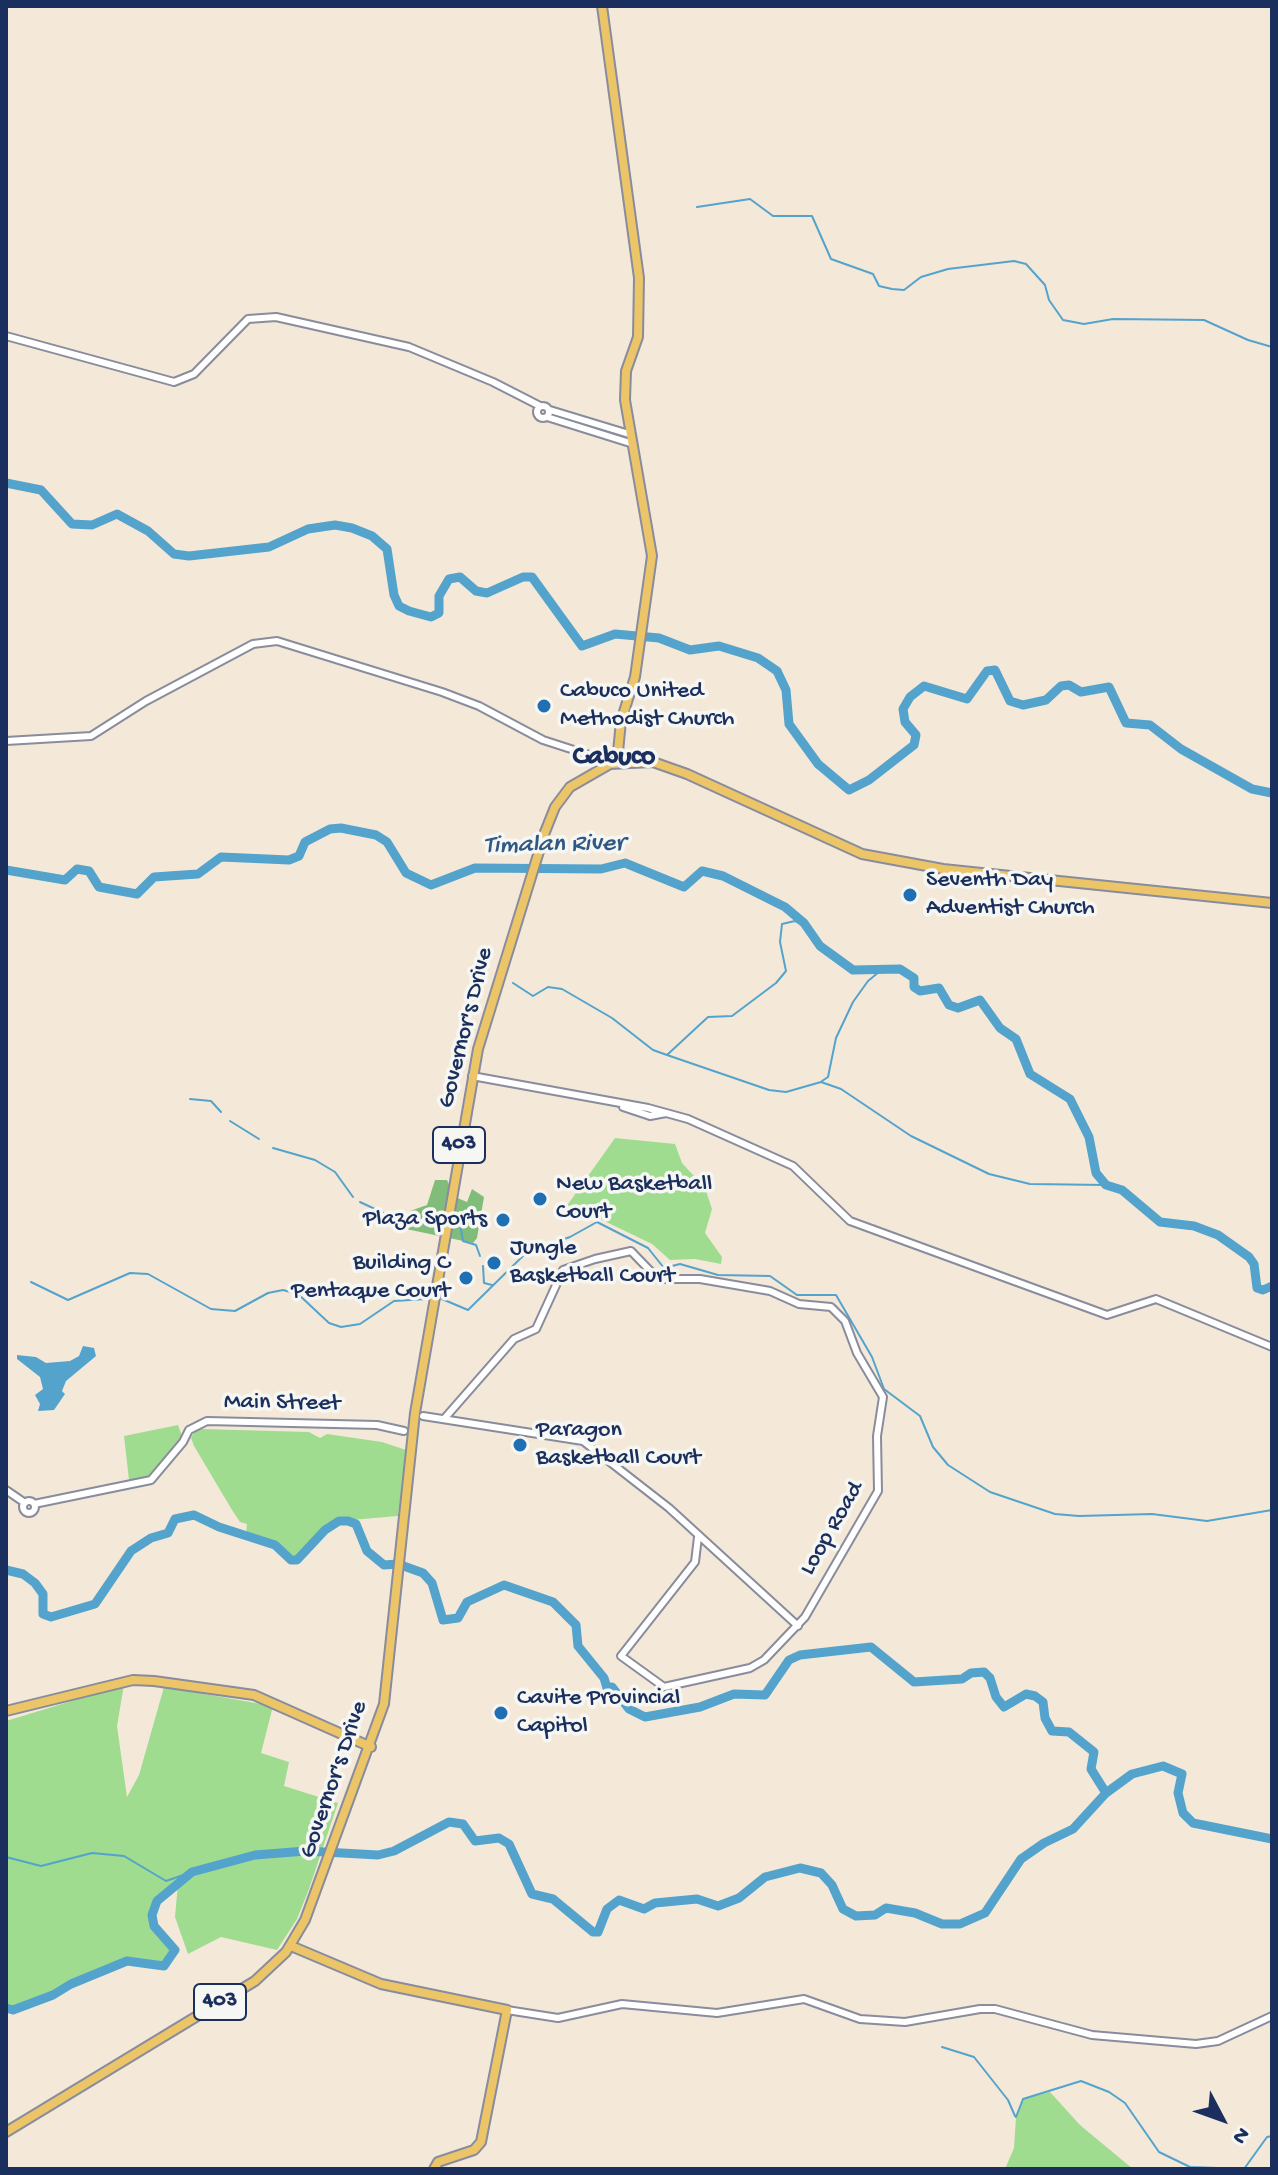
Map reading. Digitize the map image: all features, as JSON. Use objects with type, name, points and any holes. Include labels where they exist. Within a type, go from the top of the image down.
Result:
[{"type":"main road","points":[[602,6],[639,278],[638,337],[624,385],[630,438],[652,551],[633,688],[619,730],[616,763]]},
{"type":"main road","name":"Governor's Drive","points":[[6,2132],[248,1986],[291,1946],[328,1859],[371,1747],[386,1692],[413,1425],[419,1413],[472,1076],[490,1002],[534,864],[549,820],[562,796],[581,778],[616,763],[647,761],[679,770],[842,847],[870,856],[943,869],[1272,903]]},
{"type":"main road","points":[[6,1711],[133,1680],[154,1681],[254,1695],[371,1747]]},
{"type":"main road","points":[[291,1946],[381,1984],[507,2010],[481,2142],[474,2150],[438,2162],[434,2169]]},
{"type":"street","points":[[6,336],[174,382],[194,374],[248,319],[276,317],[409,347],[493,382],[538,408],[540,417],[548,413],[630,438]]},
{"type":"street","points":[[538,408],[546,405],[548,413]]},
{"type":"street","points":[[6,741],[91,736],[146,701],[253,644],[277,641],[442,692],[479,706],[553,744],[616,763]]},
{"type":"street","points":[[472,1076],[619,1105],[650,1116],[666,1113],[688,1119],[793,1166],[850,1221],[1107,1315],[1156,1299],[1272,1347]]},
{"type":"street","name":"Loop Road","points":[[444,1419],[514,1339],[536,1329],[563,1270],[595,1259],[631,1251],[658,1279],[700,1279],[770,1291],[799,1304],[831,1307],[845,1321],[856,1342],[857,1353],[883,1397],[877,1436],[880,1484],[798,1626],[756,1665],[672,1687],[661,1685],[623,1659],[622,1653],[695,1562],[698,1537]]},
{"type":"street","points":[[419,1413],[583,1441],[669,1508],[798,1626]]},
{"type":"street","name":"Main Street","points":[[6,1490],[25,1503],[23,1509],[29,1514],[35,1509],[34,1504],[151,1480],[183,1442],[189,1430],[207,1421],[377,1425],[404,1431]]},
{"type":"street","points":[[410,1451],[410,1438],[404,1431],[413,1425]]},
{"type":"street","points":[[507,2010],[558,2018],[622,2004],[717,2013],[804,1999],[860,2019],[905,2022],[995,2009],[1092,2035],[1196,2044],[1218,2041],[1272,2016]]},
{"type":"green space","points":[[615,1138],[675,1144],[682,1163],[705,1188],[712,1209],[705,1233],[722,1257],[721,1264],[695,1259],[670,1260],[652,1244],[598,1218],[561,1214]]},
{"type":"green space","points":[[435,1180],[447,1180],[455,1197],[467,1202],[472,1189],[484,1197],[477,1238],[473,1243],[406,1229],[402,1223],[410,1211],[427,1205]]},
{"type":"green space","points":[[178,1425],[182,1436],[158,1469],[149,1478],[129,1480],[124,1436]]},
{"type":"green space","points":[[195,1431],[309,1432],[320,1438],[327,1434],[382,1442],[406,1450],[398,1516],[339,1521],[325,1530],[297,1560],[291,1560],[275,1545],[246,1534],[247,1524],[240,1522],[194,1446],[191,1438]]},
{"type":"green space","points":[[124,1685],[117,1726],[127,1797],[139,1775],[164,1687],[273,1706],[261,1753],[289,1762],[284,1786],[338,1803],[309,1889],[297,1919],[277,1950],[221,1937],[188,1954],[175,1917],[178,1883],[157,1901],[152,1915],[154,1926],[175,1950],[164,1966],[127,1961],[52,1995],[13,2010],[6,2008],[6,1721]]},
{"type":"green space","points":[[1050,2092],[1080,2125],[1133,2169],[1005,2169],[1014,2148],[1016,2117],[1023,2099]]},
{"type":"water","points":[[83,1346],[94,1348],[96,1356],[66,1381],[62,1391],[65,1394],[54,1410],[38,1411],[40,1404],[35,1395],[43,1389],[40,1377],[17,1359],[17,1355],[36,1357],[46,1363],[70,1361],[79,1356]]},
{"type":"waterway","points":[[697,207],[750,199],[773,216],[812,216],[831,259],[873,274],[879,286],[904,290],[921,277],[948,269],[1014,261],[1026,264],[1045,285],[1049,300],[1063,320],[1084,324],[1113,319],[1204,320],[1272,347]]},
{"type":"waterway","points":[[6,483],[41,490],[72,524],[92,525],[117,514],[148,531],[174,554],[189,556],[269,547],[308,529],[335,525],[352,528],[372,536],[387,549],[394,595],[399,606],[409,611],[431,617],[439,613],[439,596],[449,579],[460,577],[476,591],[487,593],[523,577],[532,577],[582,646],[615,634],[659,638],[690,650],[719,646],[758,658],[777,671],[786,690],[789,724],[818,764],[849,790],[869,780],[914,745],[916,735],[905,722],[903,709],[910,697],[924,686],[967,699],[987,671],[995,670],[1010,701],[1023,705],[1046,700],[1061,686],[1069,685],[1081,692],[1109,687],[1126,723],[1150,725],[1181,749],[1252,789],[1272,793]]},
{"type":"waterway","name":"Timalan River","points":[[6,870],[65,880],[77,869],[89,871],[99,887],[137,894],[154,877],[198,874],[221,857],[289,860],[299,856],[305,842],[330,829],[341,828],[376,835],[387,842],[406,873],[431,885],[475,868],[601,869],[625,863],[684,887],[702,871],[723,876],[785,907],[804,923],[820,946],[853,970],[900,969],[914,978],[914,987],[920,991],[939,988],[949,1005],[958,1008],[980,1000],[1000,1028],[1016,1039],[1030,1074],[1070,1099],[1089,1137],[1096,1173],[1106,1185],[1122,1190],[1160,1222],[1194,1226],[1218,1235],[1249,1257],[1254,1264],[1257,1288],[1263,1290],[1272,1286]]},
{"type":"waterway","points":[[513,983],[533,996],[548,987],[562,989],[612,1018],[653,1050],[667,1055],[708,1017],[732,1016],[776,983],[786,971],[780,942],[782,924],[795,921],[806,926]]},
{"type":"waterway","points":[[822,1081],[828,1077],[836,1038],[853,1002],[868,981],[885,967]]},
{"type":"waterway","points":[[667,1055],[769,1090],[786,1092],[821,1082],[841,1089],[911,1136],[989,1174],[1030,1184],[1106,1185]]},
{"type":"waterway","points":[[190,1099],[211,1101],[221,1112]]},
{"type":"waterway","points":[[230,1121],[259,1139]]},
{"type":"waterway","points":[[273,1148],[315,1160],[335,1172],[353,1197]]},
{"type":"waterway","points":[[360,1202],[394,1218]]},
{"type":"waterway","points":[[401,1222],[438,1216]]},
{"type":"waterway","points":[[454,1220],[460,1224],[463,1241],[476,1245],[480,1256]]},
{"type":"waterway","points":[[442,1299],[468,1310],[527,1252],[570,1237],[597,1222],[648,1248],[664,1268],[680,1264],[718,1275],[770,1276],[797,1295],[836,1295],[872,1357],[884,1389],[920,1416],[933,1447],[948,1465],[990,1492],[1055,1514],[1079,1516],[1152,1514],[1207,1521],[1272,1510]]},
{"type":"waterway","points":[[483,1266],[484,1283],[492,1285]]},
{"type":"waterway","points":[[31,1282],[68,1300],[130,1273],[148,1274],[211,1309],[235,1311],[268,1293],[283,1290],[298,1294],[329,1323],[341,1327],[360,1324],[394,1301],[426,1299]]},
{"type":"waterway","points":[[6,1570],[23,1574],[35,1583],[43,1594],[43,1614],[51,1617],[95,1604],[131,1551],[151,1538],[168,1533],[175,1519],[194,1515],[219,1527],[275,1545],[291,1560],[297,1560],[325,1530],[339,1521],[348,1521],[356,1524],[367,1551],[384,1565],[398,1564],[423,1573],[432,1583],[443,1620],[458,1618],[467,1602],[504,1585],[553,1602],[576,1625],[578,1646],[604,1678],[607,1688],[612,1687],[629,1709],[645,1717],[700,1707],[734,1694],[765,1695],[789,1660],[800,1655],[871,1647],[914,1682],[962,1679],[971,1673],[984,1672],[1004,1707],[1026,1694],[1035,1696],[1043,1702],[1045,1718],[1052,1731],[1069,1732],[1094,1752],[1091,1769],[1106,1793]]},
{"type":"waterway","points":[[6,2008],[13,2010],[53,1995],[71,1984],[127,1961],[164,1966],[175,1950],[154,1926],[152,1915],[157,1901],[192,1872],[255,1855],[306,1851],[378,1855],[394,1851],[449,1822],[463,1824],[475,1841],[499,1838],[509,1844],[532,1894],[553,1899],[593,1932],[598,1932],[607,1909],[619,1900],[644,1909],[655,1903],[697,1899],[718,1906],[739,1898],[765,1877],[800,1868],[821,1873],[832,1885],[843,1909],[856,1916],[875,1915],[886,1908],[915,1913],[942,1924],[960,1924],[985,1913],[1021,1859],[1073,1829],[1106,1793],[1132,1774],[1163,1766],[1182,1774],[1178,1793],[1183,1813],[1193,1823],[1272,1839]]},
{"type":"waterway","points":[[6,1857],[41,1866],[92,1853],[124,1856],[166,1881],[192,1872]]},
{"type":"waterway","points":[[942,2047],[974,2057],[1008,2100],[1015,2116]]},
{"type":"waterway","points":[[1016,2117],[1023,2099],[1081,2081],[1109,2092],[1125,2103],[1159,2152],[1190,2167],[1244,2169],[1267,2137],[1272,2136]]},
{"type":"place","name":"Cabuco United Methodist Church","points":[[544,706]]},
{"type":"place","name":"Seventh Day Adventist Church","points":[[910,895]]},
{"type":"place","name":"New Basketball Court","points":[[540,1199]]},
{"type":"place","name":"Plaza Sports","points":[[503,1220]]},
{"type":"place","name":"Jungle Basketball Court","points":[[494,1263]]},
{"type":"place","name":"Building C Pentaque Court","points":[[466,1278]]},
{"type":"place","name":"Paragon Basketball Court","points":[[520,1445]]},
{"type":"place","name":"Cavite Provincial Capitol","points":[[501,1713]]},
{"type":"district","name":"Cabuco","points":[[614,759]]}]
